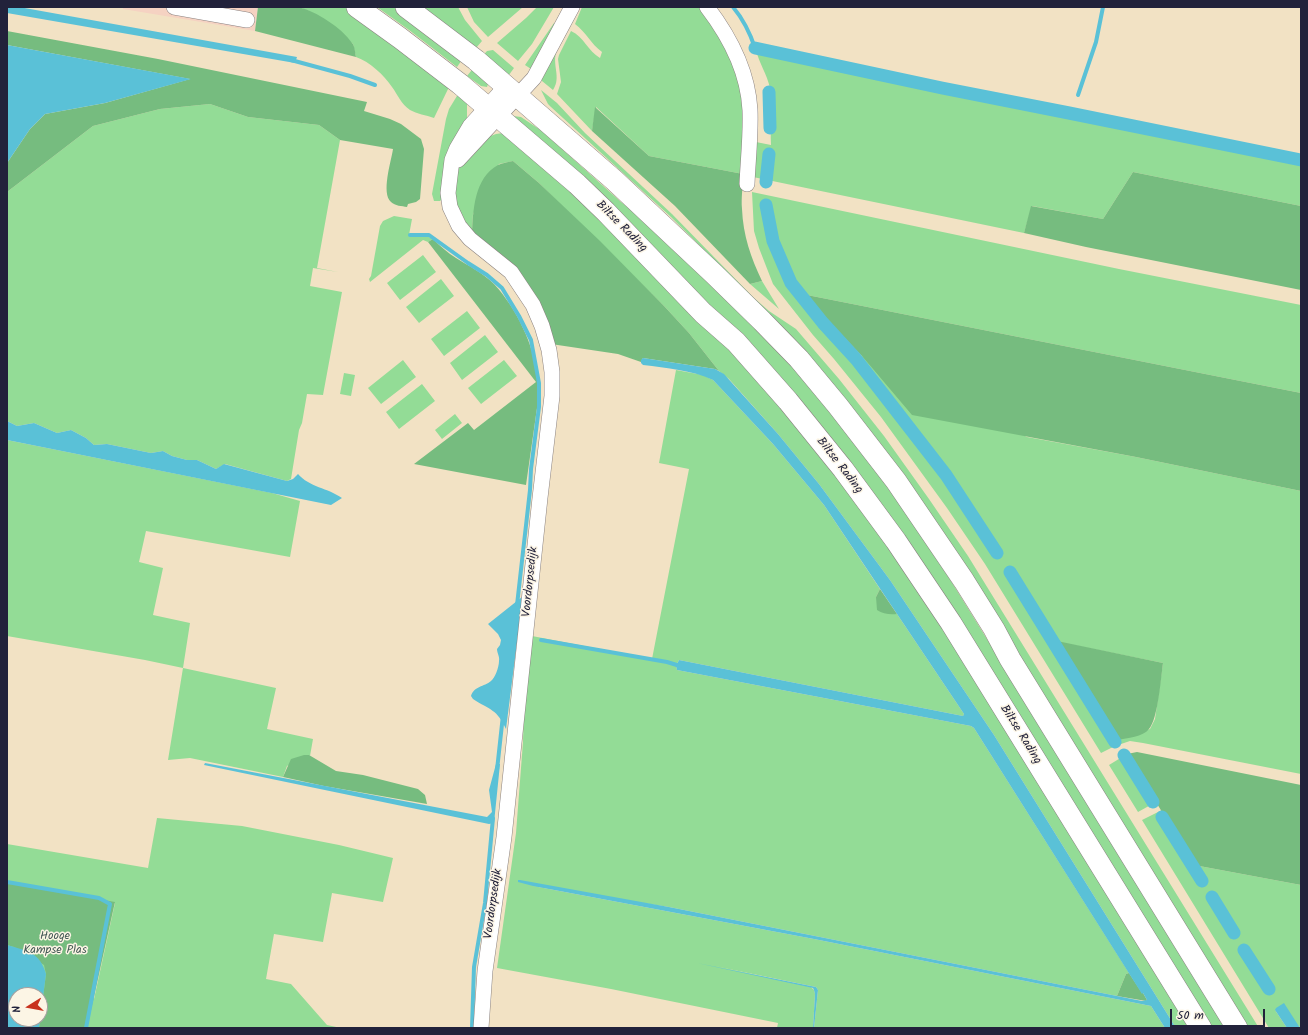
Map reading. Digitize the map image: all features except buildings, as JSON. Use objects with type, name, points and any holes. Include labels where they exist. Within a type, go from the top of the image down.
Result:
[{"type":"main road","name":"Biltse Rading","points":[[356,7],[448,74],[577,184],[612,218],[703,313],[736,342],[788,401],[843,469],[896,541],[951,623],[1201,1028]]},
{"type":"main road","points":[[406,7],[476,60],[614,180],[756,315],[799,359],[838,406],[873,451],[925,523],[980,605],[1010,659],[1237,1028]]},
{"type":"street","points":[[174,7],[246,20]]},
{"type":"street","name":"Voordorpsedijk","points":[[481,1028],[485,971],[504,837],[552,396],[552,372],[549,350],[542,326],[533,305],[511,272],[470,239],[459,226],[450,208],[448,193],[449,181],[452,160],[470,126],[492,111],[512,92],[534,78],[572,7]]},
{"type":"street","points":[[707,7],[719,23],[733,48],[746,82],[750,109],[747,184]]},
{"type":"shaded area","points":[[123,7],[258,7],[255,31],[123,9]]},
{"type":"green space","points":[[293,6],[313,12],[335,26],[348,37],[354,46],[356,57],[255,31],[258,7]]},
{"type":"green space","points":[[298,7],[348,7],[449,87],[434,118],[416,113],[407,108],[389,82],[381,74],[366,62],[356,57],[353,44],[309,11]]},
{"type":"green space","points":[[377,7],[397,7],[464,57],[457,67]]},
{"type":"green space","points":[[413,7],[458,7],[465,20],[482,41],[476,48]]},
{"type":"green space","points":[[467,7],[523,7],[488,37],[474,22]]},
{"type":"green space","points":[[537,7],[554,7],[532,44],[518,61],[497,43]]},
{"type":"green space","points":[[582,7],[701,7],[728,49],[743,91],[743,174],[649,156],[596,107],[592,131],[557,94],[561,82],[558,59],[571,31],[600,58],[602,52],[575,24]]},
{"type":"green space","points":[[554,23],[559,26],[531,69],[525,65]]},
{"type":"green space","points":[[7,31],[158,59],[367,102],[364,111],[401,124],[421,139],[424,149],[420,199],[416,202],[408,204],[407,207],[394,204],[388,198],[387,185],[393,149],[340,140],[319,125],[248,117],[210,104],[160,109],[93,126],[7,192],[7,163],[30,129],[45,114],[105,103],[190,79],[7,45]]},
{"type":"green space","points":[[493,50],[514,68],[506,79],[480,59],[487,51]]},
{"type":"green space","points":[[557,50],[555,60],[557,80],[553,90],[542,81],[542,78]]},
{"type":"green space","points":[[756,50],[1301,159],[1301,206],[1133,172],[1103,219],[1032,206],[1024,233],[753,177],[756,142],[771,145],[770,88]]},
{"type":"green space","points":[[475,66],[488,84],[487,87],[481,86],[467,76]]},
{"type":"green space","points":[[541,90],[557,103],[585,133],[672,214],[753,297],[769,311],[796,329],[839,379],[884,436],[968,556],[1259,1028],[1246,1028],[989,613],[720,274],[709,255],[671,217],[551,107]]},
{"type":"green space","points":[[460,91],[467,103],[467,118],[460,131],[443,198],[440,201],[434,201],[432,194],[446,119],[449,109]]},
{"type":"green space","points":[[210,104],[248,117],[319,125],[340,140],[317,268],[338,272],[313,268],[310,286],[342,292],[323,395],[307,394],[302,423],[299,430],[291,479],[287,481],[225,464],[216,469],[197,460],[187,460],[172,456],[163,451],[151,453],[107,444],[94,445],[86,438],[71,430],[57,433],[34,423],[17,426],[7,421],[7,192],[93,126],[160,109]]},
{"type":"green space","points":[[595,107],[649,156],[743,174],[742,205],[744,228],[754,264],[762,281],[750,284],[675,206],[592,131]]},
{"type":"green space","points":[[513,116],[521,117],[542,131],[621,202],[668,238],[755,320],[853,433],[951,581],[1228,1028],[1210,1028],[884,511]]},
{"type":"green space","points":[[503,133],[516,138],[747,365],[899,556],[1192,1028],[1176,1028],[994,735],[890,580],[819,484],[778,434],[729,379],[719,371],[689,333],[665,307],[539,183],[513,161],[499,164],[473,214],[472,234],[458,211],[454,190],[459,164],[488,137]]},
{"type":"green space","points":[[513,161],[539,183],[600,241],[665,307],[689,333],[719,371],[715,369],[643,358],[641,362],[618,354],[551,344],[544,320],[472,234],[474,205],[479,186],[490,171],[498,165]]},
{"type":"green space","points":[[1133,172],[1301,206],[1301,290],[1086,247],[1024,233],[1031,206],[1103,219]]},
{"type":"green space","points":[[752,192],[1119,269],[1301,305],[1301,393],[807,295],[829,322],[862,356],[1027,437],[1136,457],[1301,491],[1301,774],[1130,741],[1101,753],[985,564],[947,508],[881,417],[773,284],[754,231]],"holes":[[[1058,642],[1163,663],[1155,719],[1150,729],[1118,740]]]},
{"type":"green space","points":[[394,216],[412,219],[409,235],[424,235],[433,239],[428,242],[423,240],[370,282],[369,279],[371,276],[380,226],[383,221]]},
{"type":"green space","points":[[433,239],[450,254],[481,273],[494,284],[517,316],[533,353],[539,390],[526,485],[414,464],[468,423],[474,430],[536,382],[428,242]]},
{"type":"green space","points":[[423,255],[436,272],[400,300],[387,283]]},
{"type":"green space","points":[[441,279],[454,296],[419,323],[406,307]]},
{"type":"green space","points":[[762,281],[779,309],[750,284]]},
{"type":"green space","points":[[807,295],[1301,393],[1301,491],[1136,457],[912,415],[862,356],[829,322]]},
{"type":"green space","points":[[467,311],[480,328],[444,356],[431,339]]},
{"type":"green space","points":[[485,335],[498,352],[462,380],[450,363]]},
{"type":"green space","points":[[403,360],[416,377],[381,404],[368,388]]},
{"type":"green space","points":[[504,360],[517,376],[481,404],[468,388]]},
{"type":"green space","points":[[676,370],[703,375],[713,380],[773,444],[824,505],[880,589],[876,597],[891,614],[897,614],[964,714],[963,716],[679,660],[676,666],[677,670],[971,726],[974,728],[1129,973],[1126,974],[1117,996],[669,907],[533,886],[814,939],[1151,1006],[1165,1028],[814,1028],[818,990],[816,987],[714,966],[811,987],[815,994],[813,1028],[777,1028],[778,1023],[611,989],[497,968],[516,833],[523,742],[524,705],[532,636],[652,659],[689,469],[659,463]]},
{"type":"green space","points":[[344,373],[355,375],[351,396],[340,394]]},
{"type":"green space","points":[[422,384],[435,401],[399,429],[386,412]]},
{"type":"green space","points":[[455,414],[462,423],[442,439],[435,430]]},
{"type":"green space","points":[[7,440],[272,493],[300,501],[290,557],[146,531],[139,562],[163,568],[153,615],[190,623],[183,668],[7,636]]},
{"type":"green space","points":[[880,589],[897,614],[887,614],[877,610],[876,597]]},
{"type":"green space","points":[[1057,641],[1163,663],[1157,707],[1149,729],[1143,734],[1118,740]]},
{"type":"green space","points":[[183,668],[276,688],[267,729],[313,739],[310,756],[309,755],[287,766],[283,777],[190,758],[168,760]]},
{"type":"green space","points":[[1137,752],[1301,785],[1301,885],[1194,865],[1127,754]]},
{"type":"green space","points":[[1127,754],[1156,802],[1138,812],[1109,765]]},
{"type":"green space","points":[[309,755],[336,771],[363,775],[418,789],[425,795],[427,804],[324,786],[283,777],[291,759]]},
{"type":"green space","points":[[1162,810],[1194,865],[1301,885],[1301,1028],[1275,1010],[1287,1028],[1269,1028],[1142,820]]},
{"type":"green space","points":[[157,818],[242,826],[339,845],[393,858],[383,902],[332,893],[323,942],[274,934],[266,979],[291,984],[327,1025],[341,1028],[7,1028],[7,886],[94,999],[115,903],[7,883],[7,844],[148,868]]},
{"type":"green space","name":"Hooge Kampse Plas","points":[[7,883],[115,902],[87,1028],[39,1028],[48,1027],[48,987],[44,987],[46,974],[44,965],[14,947],[7,945]]},
{"type":"green space","points":[[1129,973],[1143,993],[1147,1000],[1146,1001],[1117,996],[1126,974]]},
{"type":"water","points":[[7,7],[19,7],[297,57],[295,63],[7,13]]},
{"type":"water","points":[[7,45],[191,79],[105,103],[45,114],[30,129],[7,163]]},
{"type":"water","points":[[643,358],[715,369],[724,374],[778,434],[819,484],[890,580],[994,735],[1176,1028],[1165,1028],[1151,1006],[518,882],[518,880],[520,880],[669,907],[1142,1001],[1147,1000],[974,728],[971,726],[677,670],[676,666],[679,660],[963,716],[964,714],[824,505],[773,444],[713,380],[670,368],[643,365],[641,360]]},
{"type":"water","points":[[7,421],[17,426],[34,423],[57,433],[71,430],[86,438],[94,445],[107,444],[151,453],[163,451],[172,456],[187,460],[197,460],[216,469],[224,464],[287,481],[293,479],[298,474],[313,485],[342,498],[331,505],[7,440]]},
{"type":"water","points":[[522,597],[506,729],[503,722],[496,714],[489,708],[473,699],[471,696],[474,690],[492,680],[498,666],[499,658],[497,649],[501,640],[498,634],[488,624]]},
{"type":"water","points":[[205,763],[487,817],[492,812],[489,790],[496,764],[500,764],[494,823],[489,824],[204,765]]},
{"type":"water","name":"Hooge Kampse Plas","points":[[7,945],[32,954],[40,961],[46,974],[44,987],[8,987],[8,1027],[39,1028],[7,1028]]},
{"type":"water","points":[[697,963],[816,987],[818,990],[814,1028],[815,994],[813,988]]},
{"type":"water","points":[[1284,1003],[1300,1028],[1287,1028],[1275,1010]]},
{"type":"waterway","points":[[733,7],[746,26],[755,48]]},
{"type":"waterway","points":[[1078,95],[1096,42],[1103,7]]},
{"type":"waterway","points":[[755,48],[942,88],[1301,160]]},
{"type":"waterway","points":[[291,60],[350,76],[375,85]]},
{"type":"waterway","points":[[769,92],[770,128]]},
{"type":"waterway","points":[[1069,113],[1071,109]]},
{"type":"waterway","points":[[766,182],[769,154]]},
{"type":"waterway","points":[[766,205],[773,241],[791,283],[823,323],[856,359],[946,475],[997,553]]},
{"type":"waterway","points":[[410,235],[429,235],[487,275],[502,288],[519,316],[531,340],[539,383],[539,407],[517,605]]},
{"type":"waterway","points":[[1010,572],[1115,742]]},
{"type":"waterway","points":[[541,640],[667,662],[680,666]]},
{"type":"waterway","points":[[497,770],[503,715]]},
{"type":"waterway","points":[[1124,755],[1153,802]]},
{"type":"waterway","points":[[1162,817],[1202,881]]},
{"type":"waterway","points":[[472,1028],[474,967],[485,903],[493,818]]},
{"type":"waterway","points":[[7,882],[99,898],[110,904],[86,1028]]},
{"type":"waterway","points":[[1212,897],[1234,933]]},
{"type":"waterway","points":[[1244,950],[1269,989]]}]
